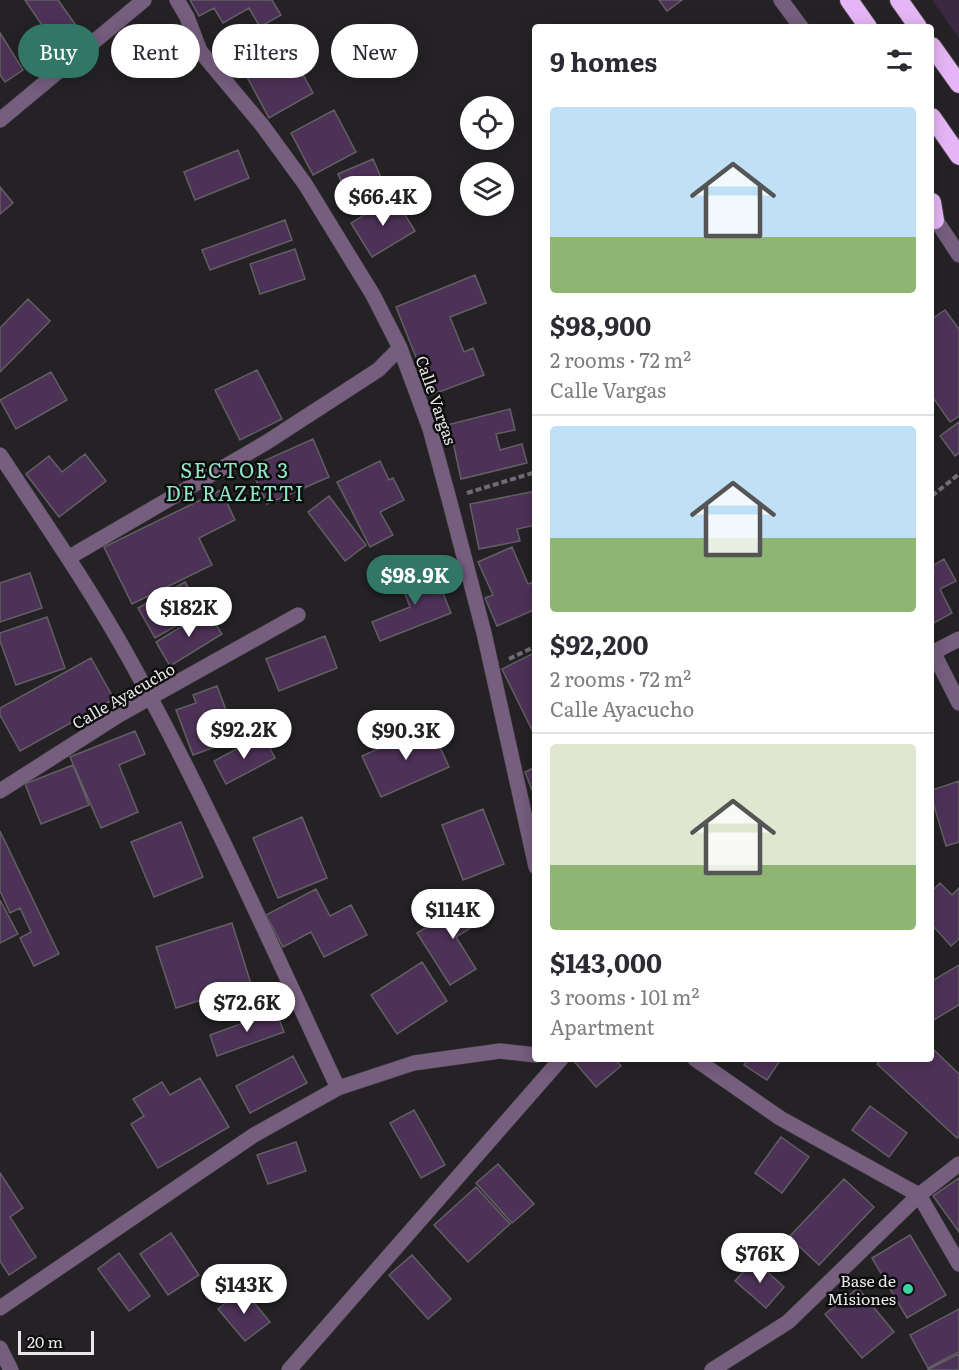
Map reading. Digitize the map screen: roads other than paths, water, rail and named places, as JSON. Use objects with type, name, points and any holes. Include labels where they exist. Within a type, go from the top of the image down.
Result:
[{"type":"highway","points":[[849,0],[866,24]]},
{"type":"highway","points":[[898,0],[916,24]]},
{"type":"highway","points":[[934,49],[959,84]]},
{"type":"highway","points":[[934,120],[959,156]]},
{"type":"street","points":[[0,120],[144,0]]},
{"type":"street","name":"Calle Vargas","points":[[177,0],[187,17],[200,51],[262,125],[317,203],[373,295],[400,348],[430,429],[449,499],[492,668],[532,849]]},
{"type":"street","points":[[781,0],[799,24]]},
{"type":"street","points":[[934,214],[959,255]]},
{"type":"street","points":[[68,558],[267,442],[378,370],[400,348]]},
{"type":"street","points":[[0,454],[97,603],[150,699],[225,845],[338,1089]]},
{"type":"street","name":"Calle Ayacucho","points":[[0,791],[119,716],[297,615]]},
{"type":"street","points":[[934,652],[959,639]]},
{"type":"street","points":[[934,657],[959,703]]},
{"type":"street","points":[[0,1308],[254,1135],[338,1089],[414,1063],[500,1051],[532,1055]]},
{"type":"street","points":[[289,1370],[558,1062]]},
{"type":"street","points":[[699,1062],[780,1118],[919,1196],[959,1264]]},
{"type":"street","points":[[712,1370],[788,1322],[919,1196],[959,1164]]},
{"type":"street","points":[[0,1348],[11,1370]]},
{"type":"place","name":"Base de Misiones","points":[[908,1289]]},
{"type":"district","name":"SECTOR 3 DE RAZETTI","points":[[235,480]]}]
